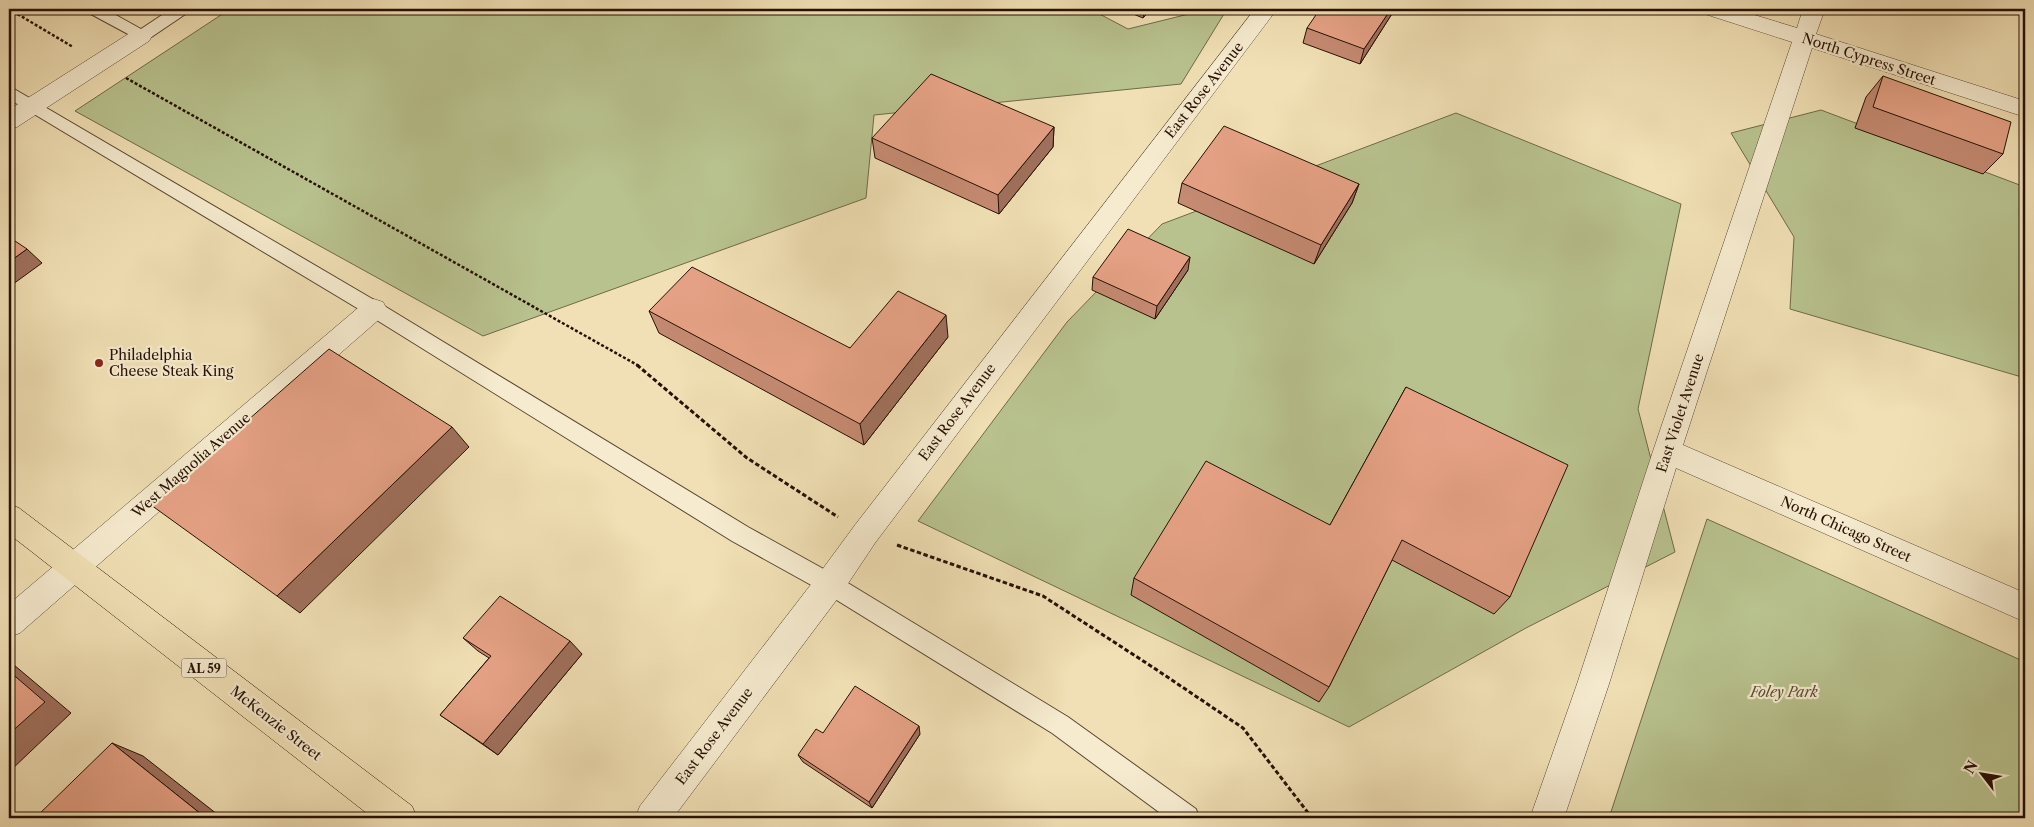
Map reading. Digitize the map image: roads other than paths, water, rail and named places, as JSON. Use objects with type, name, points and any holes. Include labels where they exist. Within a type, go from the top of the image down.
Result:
[{"type":"main road","name":"McKenzie Street","points":[[9,517],[400,818]]},
{"type":"street","name":"East Rose Avenue","points":[[652,818],[830,584],[864,534],[1266,9]]},
{"type":"street","name":"North Cypress Street","points":[[1713,9],[2025,109]]},
{"type":"street","name":"East Violet Avenue","points":[[1547,818],[1593,684],[1667,451],[1814,9]]},
{"type":"street","points":[[9,121],[141,36]]},
{"type":"street","name":"West Magnolia Avenue","points":[[9,623],[374,309]]},
{"type":"street","name":"North Chicago Street","points":[[1667,451],[2025,608]]},
{"type":"lane","points":[[94,9],[141,36],[182,9]]},
{"type":"lane","points":[[9,92],[374,309],[740,534],[830,584],[1060,725],[1187,818]]},
{"type":"place","name":"Philadelphia Cheese Steak King","points":[[99,363]]},
{"type":"park label","name":"Foley Park","points":[[1784,692]]}]
